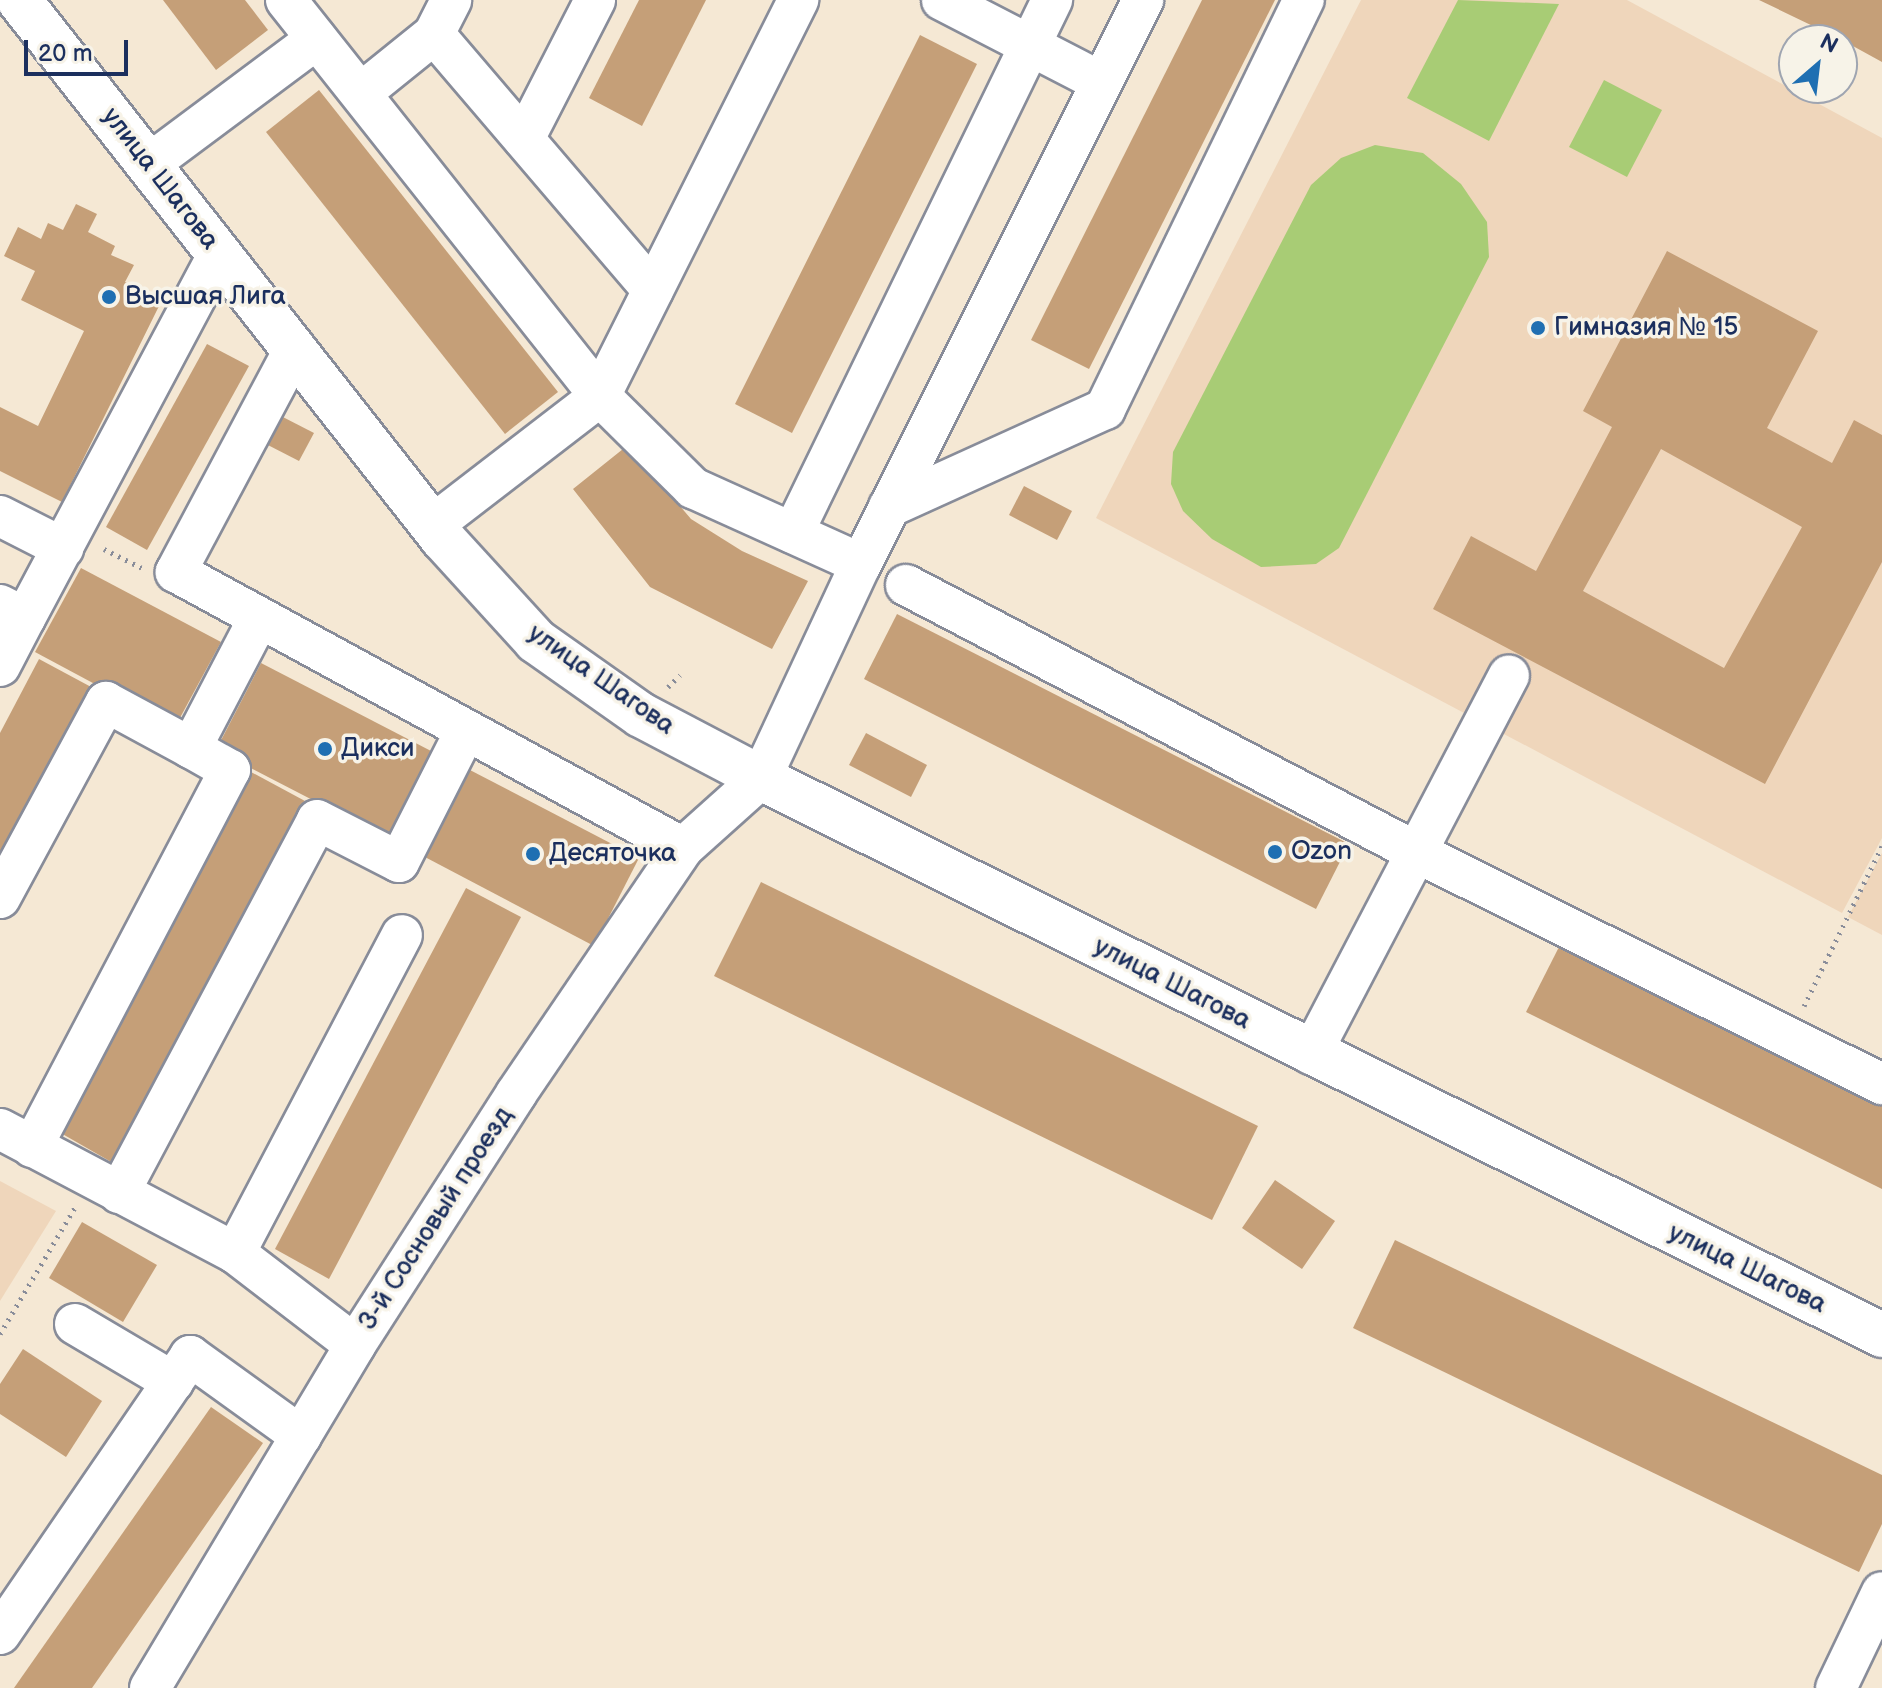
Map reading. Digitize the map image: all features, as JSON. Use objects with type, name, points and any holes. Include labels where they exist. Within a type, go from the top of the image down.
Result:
[{"type":"main road","name":"улица Шагова","points":[[19,0],[434,524],[536,641],[641,715],[761,778],[1311,1054],[1882,1335]]},
{"type":"street","points":[[286,0],[600,396],[693,488],[861,564]]},
{"type":"street","points":[[524,139],[595,0]]},
{"type":"street","points":[[434,524],[600,396],[798,0]]},
{"type":"street","points":[[942,0],[1101,82]]},
{"type":"street","points":[[793,533],[1052,0]]},
{"type":"street","points":[[761,778],[861,564],[1143,0]]},
{"type":"street","points":[[889,507],[1105,409],[1304,0]]},
{"type":"street","points":[[361,93],[442,17],[524,139],[653,290]]},
{"type":"street","points":[[149,164],[317,39]]},
{"type":"street","points":[[0,666],[13,612],[67,540],[219,253]]},
{"type":"street","points":[[295,348],[176,572],[683,848]]},
{"type":"street","points":[[0,516],[67,540]]},
{"type":"street","points":[[906,585],[1416,852],[1882,1084]]},
{"type":"street","points":[[191,748],[259,618]]},
{"type":"street","points":[[1311,1054],[1509,676]]},
{"type":"street","points":[[0,898],[106,702],[230,770],[16,1138],[235,1253],[355,1345]]},
{"type":"street","points":[[105,1186],[317,820],[403,872],[466,730]]},
{"type":"street","name":"3-й Сосновый проезд","points":[[150,1688],[355,1345],[683,848],[761,778]]},
{"type":"street","points":[[235,1253],[402,935]]},
{"type":"street","points":[[75,1324],[173,1382]]},
{"type":"street","points":[[0,1634],[190,1356],[301,1436]]},
{"type":"street","points":[[1836,1688],[1882,1592]]},
{"type":"path","points":[[67,540],[156,576],[176,572]]},
{"type":"path","points":[[1790,1037],[1882,846]]},
{"type":"path","points":[[0,1334],[105,1186]]},
{"type":"shaded area","name":"Гимназия № 15","points":[[1361,0],[1627,0],[1778,82],[1778,104],[1819,104],[1882,138],[1882,838],[1842,913],[1096,518]]},
{"type":"shaded area","points":[[1882,853],[1882,935],[1848,917]]},
{"type":"shaded area","points":[[0,1181],[56,1211],[0,1301]]},
{"type":"green space","points":[[1458,0],[1559,4],[1489,141],[1407,98]]},
{"type":"green space","points":[[1604,80],[1662,110],[1627,177],[1569,147]]},
{"type":"green space","points":[[1375,145],[1423,153],[1461,184],[1487,222],[1489,257],[1339,548],[1316,564],[1261,567],[1212,539],[1183,511],[1171,484],[1173,452],[1311,185],[1341,158]]},
{"type":"building","points":[[163,0],[245,0],[268,30],[216,70]]},
{"type":"building","points":[[639,0],[706,0],[642,126],[589,98]]},
{"type":"building","points":[[1202,0],[1275,0],[1089,369],[1031,340]]},
{"type":"building","points":[[1759,0],[1882,0],[1882,62],[1858,49],[1858,24],[1809,24]]},
{"type":"building","points":[[920,35],[977,64],[792,433],[735,404]]},
{"type":"building","points":[[319,90],[558,392],[505,434],[266,132]]},
{"type":"building","points":[[76,204],[97,214],[88,232],[115,246],[111,255],[134,265],[125,282],[162,300],[62,502],[0,471],[0,407],[38,426],[84,331],[21,300],[35,271],[4,256],[18,227],[41,239],[48,223],[63,230]]},
{"type":"building","points":[[1667,251],[1818,331],[1767,428],[1832,463],[1854,420],[1882,435],[1882,562],[1765,784],[1433,609],[1471,536],[1536,571],[1612,427],[1583,411]],"holes":[[[1661,449],[1802,527],[1724,668],[1583,591]]]},
{"type":"building","points":[[207,344],[249,366],[147,550],[106,527]]},
{"type":"building","points":[[277,414],[314,433],[299,461],[262,442]]},
{"type":"building","points":[[628,445],[691,519],[742,551],[808,581],[772,649],[650,587],[573,489]]},
{"type":"building","points":[[1024,486],[1072,511],[1057,540],[1009,515]]},
{"type":"building","points":[[81,568],[221,642],[175,727],[35,652]]},
{"type":"building","points":[[897,614],[1349,844],[1316,909],[864,679]]},
{"type":"building","points":[[39,659],[93,688],[0,864],[0,733]]},
{"type":"building","points":[[261,663],[433,752],[388,839],[216,750]]},
{"type":"building","points":[[866,733],[927,765],[911,797],[849,765]]},
{"type":"building","points":[[468,769],[639,858],[594,946],[423,856]]},
{"type":"building","points":[[251,772],[305,801],[113,1163],[59,1132]]},
{"type":"building","points":[[761,882],[1258,1126],[1212,1220],[714,976]]},
{"type":"building","points":[[466,888],[521,917],[329,1279],[275,1249]]},
{"type":"building","points":[[1560,945],[1882,1106],[1882,1189],[1526,1012]]},
{"type":"building","points":[[1275,1180],[1335,1221],[1302,1269],[1242,1228]]},
{"type":"building","points":[[82,1222],[157,1265],[123,1322],[49,1278]]},
{"type":"building","points":[[1395,1240],[1882,1475],[1882,1524],[1859,1572],[1353,1328]]},
{"type":"building","points":[[23,1349],[102,1401],[66,1457],[0,1414],[0,1384]]},
{"type":"building","points":[[211,1407],[263,1443],[92,1688],[14,1688]]},
{"type":"place","name":"Высшая Лига","points":[[109,297]]},
{"type":"place","name":"Гимназия № 15","points":[[1538,328]]},
{"type":"place","name":"Дикси","points":[[325,749]]},
{"type":"place","name":"Ozon","points":[[1275,852]]},
{"type":"place","name":"Десяточка","points":[[533,854]]}]
